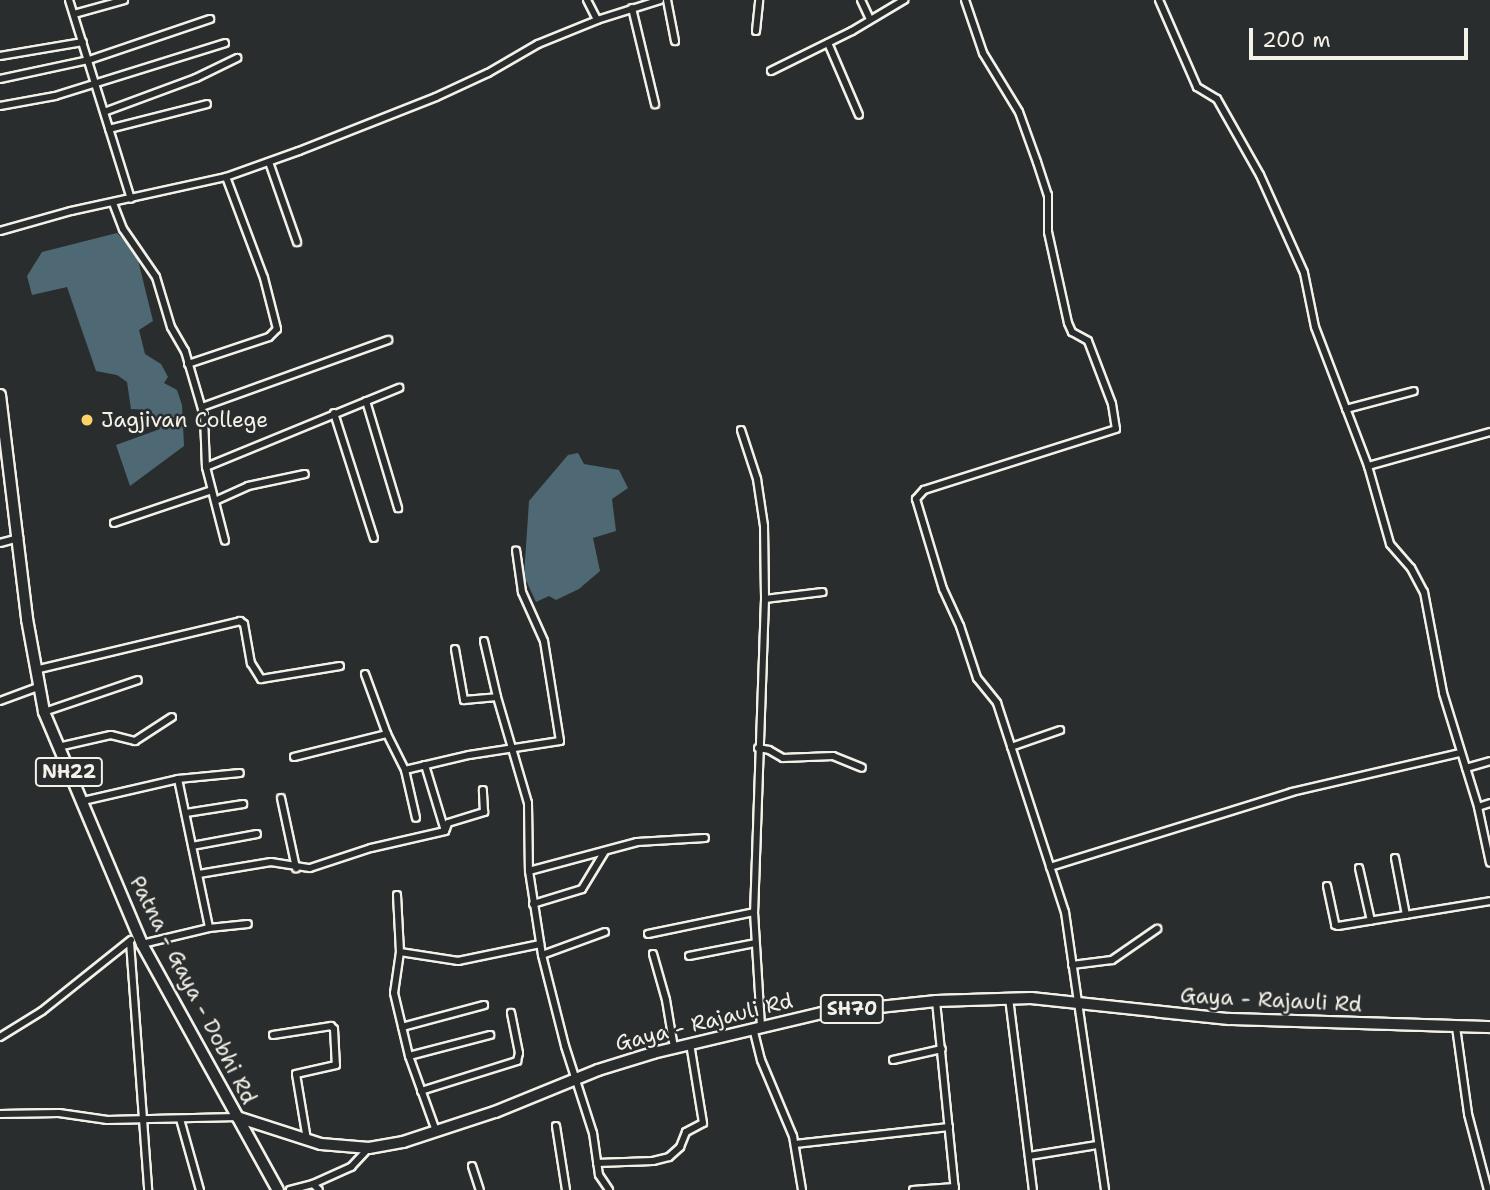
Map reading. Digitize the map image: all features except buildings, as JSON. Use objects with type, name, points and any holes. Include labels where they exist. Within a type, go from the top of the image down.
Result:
[{"type":"main road","name":"Patna - Gaya - Dobhi Rd","points":[[0,395],[4,460],[19,538],[35,670],[44,712],[83,801],[136,940],[278,1190]]},
{"type":"main road","name":"Gaya - Rajauli Rd","points":[[237,1118],[307,1140],[369,1148],[436,1131],[520,1103],[616,1064],[674,1048],[757,1027],[842,1010],[936,1001],[1009,998],[1229,1019],[1490,1027]]},
{"type":"street","points":[[69,0],[131,199]]},
{"type":"street","points":[[74,14],[124,0]]},
{"type":"street","points":[[587,0],[597,20]]},
{"type":"street","points":[[0,231],[71,211],[226,177],[269,162],[436,97],[488,73],[538,44],[657,0]]},
{"type":"street","points":[[667,0],[675,41]]},
{"type":"street","points":[[756,31],[759,0]]},
{"type":"street","points":[[861,0],[870,19]]},
{"type":"street","points":[[771,71],[828,43],[904,0]]},
{"type":"street","points":[[965,0],[983,53],[1019,112],[1037,162],[1048,195],[1048,232],[1068,323],[1072,332],[1088,341],[1116,422],[1116,429],[1026,456],[924,490],[917,495],[943,589],[960,626],[977,678],[997,703],[1065,912],[1105,1190]]},
{"type":"street","points":[[1159,0],[1197,87],[1217,99],[1260,176],[1304,273],[1315,327],[1368,467],[1390,544],[1421,584],[1437,669],[1478,807],[1490,863]]},
{"type":"street","points":[[632,8],[655,104]]},
{"type":"street","points":[[0,79],[89,60],[210,19]]},
{"type":"street","points":[[0,56],[83,42]]},
{"type":"street","points":[[0,106],[55,96],[225,43]]},
{"type":"street","points":[[828,43],[859,116]]},
{"type":"street","points":[[104,112],[197,78],[237,58]]},
{"type":"street","points":[[109,128],[207,104]]},
{"type":"street","points":[[269,162],[297,242]]},
{"type":"street","points":[[188,364],[269,337],[277,329],[264,278],[226,177]]},
{"type":"street","points":[[113,203],[123,229],[156,277],[167,316],[184,347],[202,407],[206,467],[226,541]]},
{"type":"street","points":[[202,407],[388,340]]},
{"type":"street","points":[[206,467],[254,450],[334,413],[399,388]]},
{"type":"street","points":[[1346,409],[1414,391]]},
{"type":"street","points":[[366,401],[398,508]]},
{"type":"street","points":[[334,413],[374,538]]},
{"type":"street","points":[[741,430],[757,479],[764,526],[765,599],[754,912],[757,1027],[761,1060],[795,1144],[802,1190]]},
{"type":"street","points":[[1368,467],[1490,432]]},
{"type":"street","points":[[215,501],[255,484],[305,474]]},
{"type":"street","points":[[114,523],[212,490]]},
{"type":"street","points":[[0,543],[19,538]]},
{"type":"street","points":[[405,770],[513,747],[556,743],[561,738],[544,641],[522,592],[516,550]]},
{"type":"street","points":[[765,599],[823,592]]},
{"type":"street","points":[[35,670],[240,621],[244,624],[251,663],[261,679],[340,666]]},
{"type":"street","points":[[484,641],[497,697],[528,803],[529,871],[542,955],[593,1133],[601,1180],[609,1190]]},
{"type":"street","points":[[455,649],[464,700],[497,697]]},
{"type":"street","points":[[365,674],[387,734],[405,770],[416,818]]},
{"type":"street","points":[[44,712],[138,680]]},
{"type":"street","points":[[0,701],[38,687]]},
{"type":"street","points":[[58,747],[111,736],[135,741],[172,717]]},
{"type":"street","points":[[1011,747],[1060,730]]},
{"type":"street","points":[[294,757],[387,734]]},
{"type":"street","points":[[758,748],[769,750],[783,758],[833,756],[862,768]]},
{"type":"street","points":[[1050,867],[1292,792],[1460,753]]},
{"type":"street","points":[[1466,768],[1490,761]]},
{"type":"street","points":[[425,765],[446,829]]},
{"type":"street","points":[[83,801],[178,779],[240,773]]},
{"type":"street","points":[[178,779],[209,928]]},
{"type":"street","points":[[446,829],[448,823],[484,812],[483,790]]},
{"type":"street","points":[[281,798],[296,868]]},
{"type":"street","points":[[1478,807],[1490,803]]},
{"type":"street","points":[[186,813],[243,804]]},
{"type":"street","points":[[199,874],[271,862],[296,868],[310,868],[371,848],[446,829]]},
{"type":"street","points":[[192,846],[257,834]]},
{"type":"street","points":[[529,871],[645,841],[705,838]]},
{"type":"street","points":[[533,904],[582,889],[605,851]]},
{"type":"street","points":[[1395,858],[1406,915]]},
{"type":"street","points":[[1359,868],[1371,921]]},
{"type":"street","points":[[1327,886],[1335,925],[1490,901]]},
{"type":"street","points":[[397,895],[400,952],[394,984],[409,1056],[436,1131]]},
{"type":"street","points":[[648,934],[754,912]]},
{"type":"street","points":[[0,1037],[42,1011],[136,940],[248,924]]},
{"type":"street","points":[[1072,965],[1112,960],[1157,929]]},
{"type":"street","points":[[542,955],[605,932]]},
{"type":"street","points":[[136,940],[148,1190]]},
{"type":"street","points":[[400,952],[458,961],[540,943]]},
{"type":"street","points":[[689,956],[755,943]]},
{"type":"street","points":[[653,954],[666,1000],[674,1048]]},
{"type":"street","points":[[1009,998],[1033,1190]]},
{"type":"street","points":[[913,1190],[955,1189],[936,1001]]},
{"type":"street","points":[[402,1027],[484,1005]]},
{"type":"street","points":[[421,1091],[517,1061],[519,1054],[511,1013]]},
{"type":"street","points":[[273,1035],[331,1026],[334,1029],[336,1065],[301,1070],[296,1074],[307,1140]]},
{"type":"street","points":[[1456,1027],[1468,1114],[1488,1190]]},
{"type":"street","points":[[409,1056],[490,1035]]},
{"type":"street","points":[[597,1163],[653,1161],[669,1157],[680,1147],[686,1132],[703,1123],[690,1044]]},
{"type":"street","points":[[893,1060],[942,1049]]},
{"type":"street","points":[[0,1114],[59,1113],[99,1120],[237,1118]]},
{"type":"street","points":[[180,1119],[200,1190]]},
{"type":"street","points":[[556,1126],[566,1190]]},
{"type":"street","points":[[795,1144],[949,1127]]},
{"type":"street","points":[[1029,1156],[1097,1145]]},
{"type":"street","points":[[290,1190],[316,1187],[351,1167],[369,1148]]},
{"type":"street","points":[[472,1166],[480,1190]]},
{"type":"water","points":[[117,233],[136,252],[153,321],[139,330],[145,354],[161,364],[168,377],[164,383],[177,390],[182,405],[184,446],[130,486],[116,445],[160,429],[151,410],[131,409],[127,382],[117,375],[96,371],[67,287],[32,295],[27,276],[42,252]]},
{"type":"water","points":[[578,453],[584,464],[619,470],[628,488],[612,499],[616,531],[593,538],[600,571],[579,589],[556,600],[549,596],[536,602],[524,576],[529,501],[568,455]]},
{"type":"place","name":"Jagjivan College","points":[[87,420]]}]
